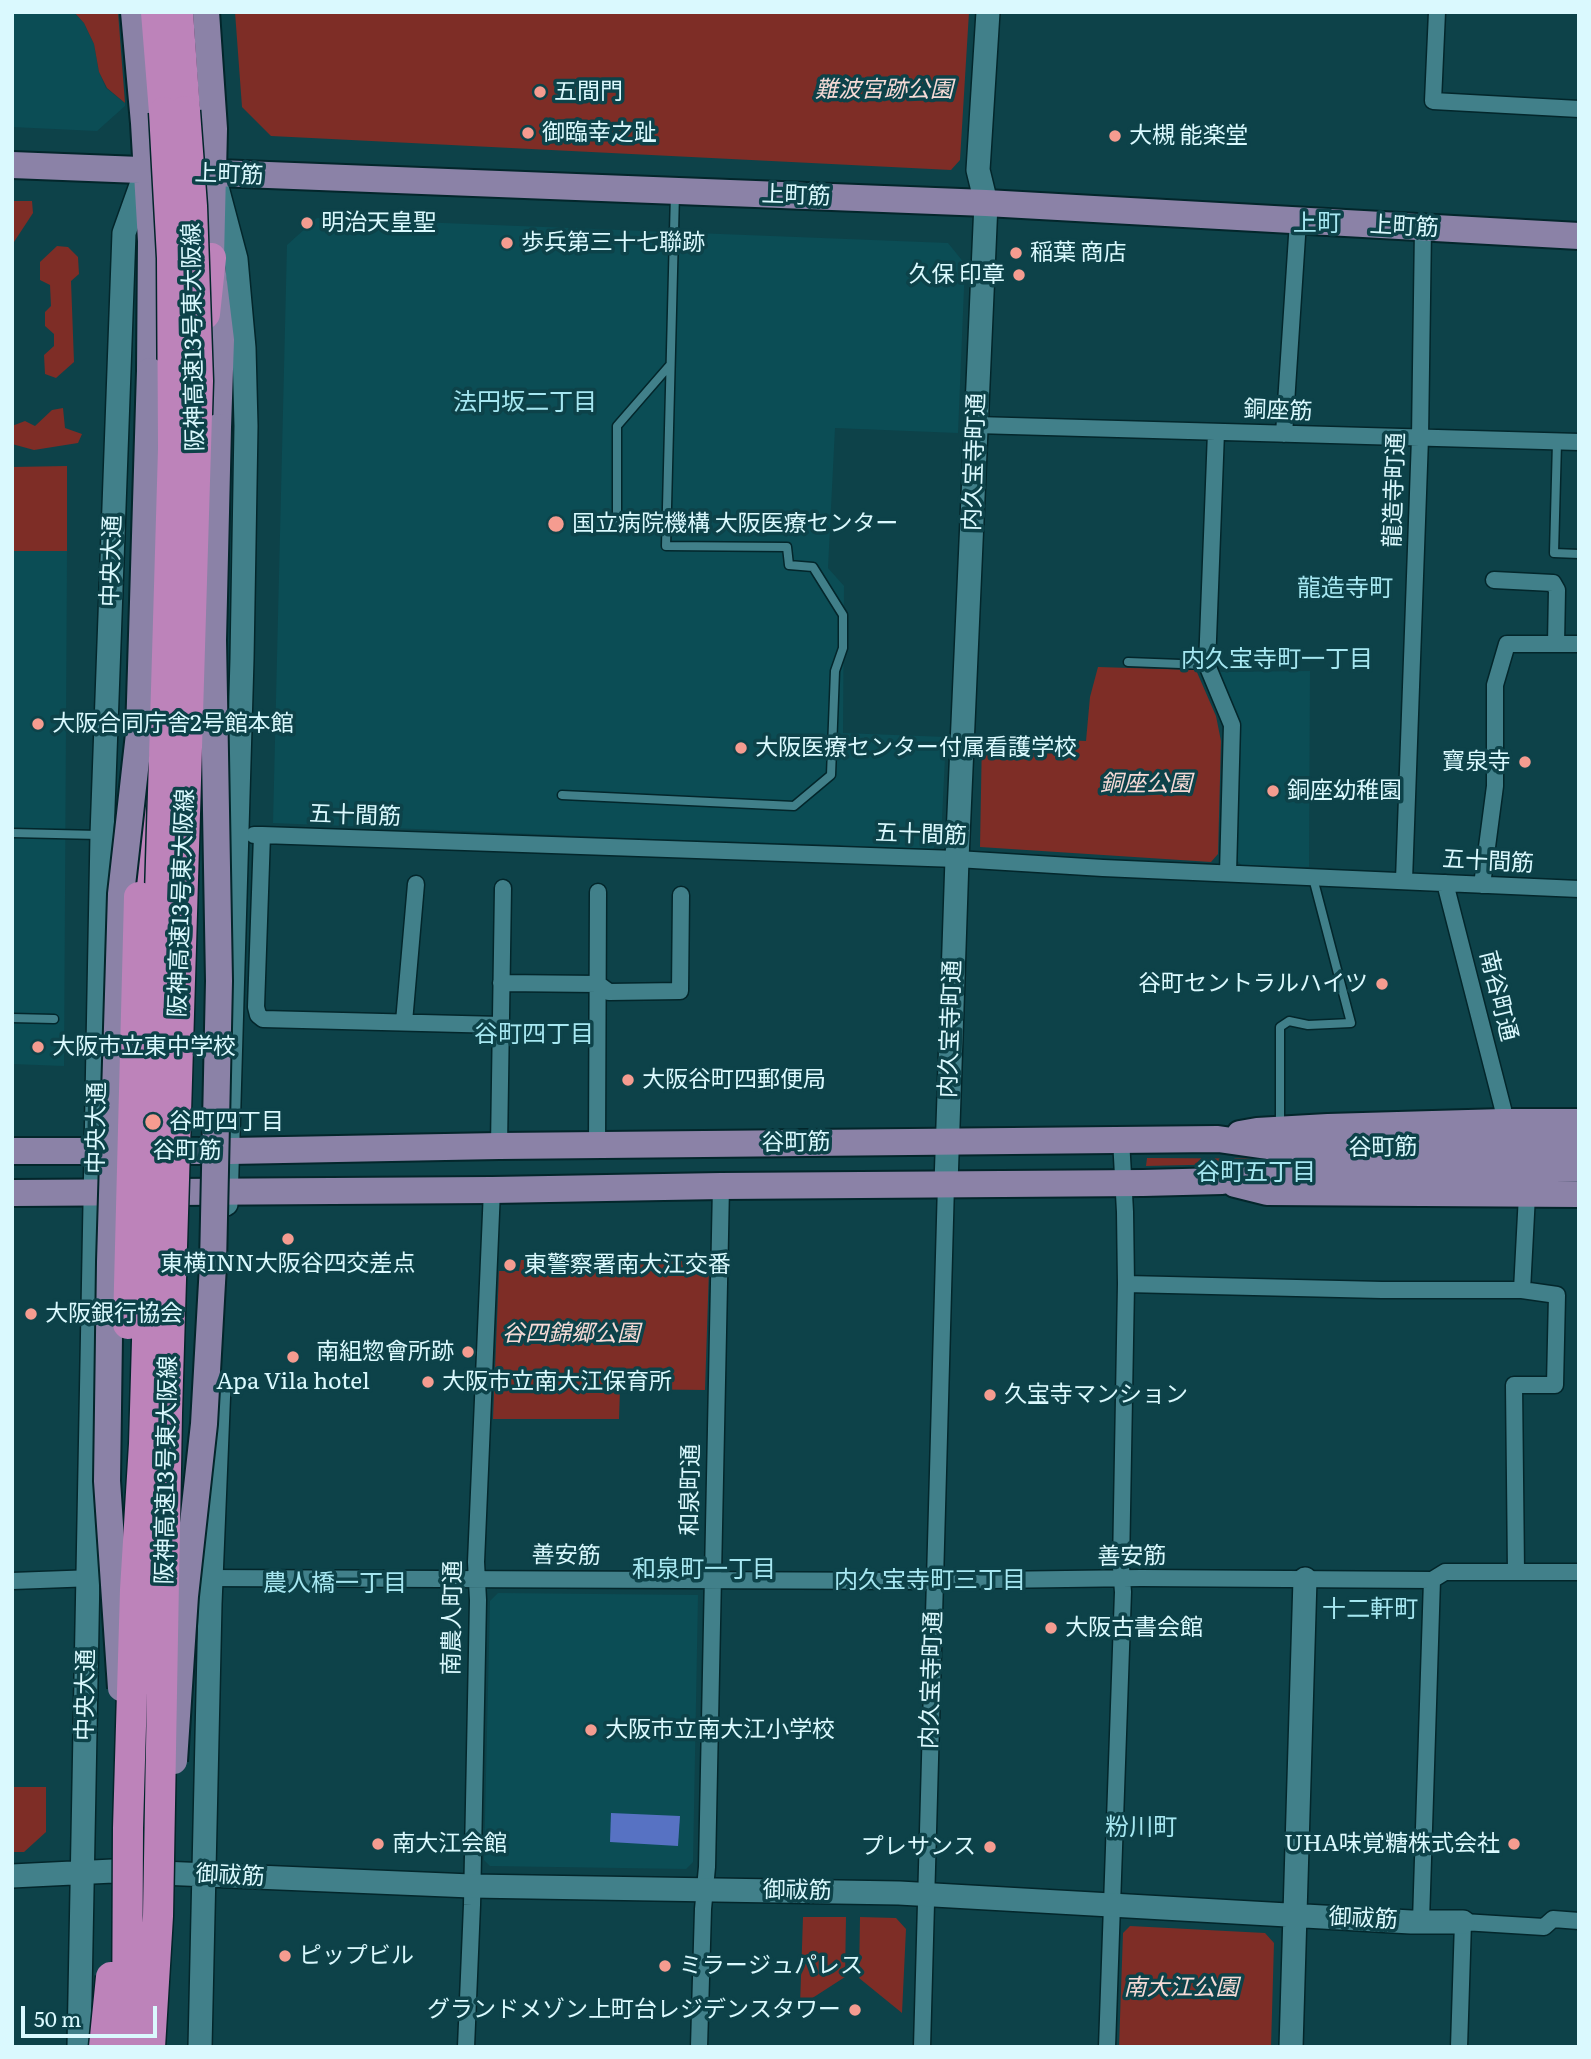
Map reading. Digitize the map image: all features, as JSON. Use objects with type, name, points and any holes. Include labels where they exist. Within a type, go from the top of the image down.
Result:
[{"type":"highway","name":"阪神高速13号東大阪線","points":[[150,2047],[158,1916],[152,1587],[144,1444],[173,449],[172,258],[156,12]]},
{"type":"highway","name":"阪神高速13号東大阪線","points":[[127,2047],[128,1828],[168,1400],[198,381],[192,206],[178,12]]},
{"type":"highway","points":[[152,1587],[184,1413],[192,1264],[198,979],[195,694],[210,426],[202,337],[211,258]]},
{"type":"highway","points":[[139,734],[139,897],[128,1262],[128,1442],[152,1587]]},
{"type":"highway","points":[[104,2047],[128,1828]]},
{"type":"highway","points":[[158,1916],[167,2047]]},
{"type":"main road","name":"中央大通","points":[[121,2047],[121,1700],[107,1481],[110,1262],[121,894],[139,734],[150,371],[151,241],[134,12]]},
{"type":"main road","points":[[206,12],[214,129],[211,258]]},
{"type":"main road","name":"上町筋","points":[[12,165],[986,203],[1579,236]]},
{"type":"main road","points":[[160,2047],[163,1914],[185,1596],[204,1424],[213,1265],[219,981],[210,426]]},
{"type":"main road","points":[[1218,1139],[1280,1129],[1579,1122]]},
{"type":"main road","name":"谷町筋","points":[[12,1151],[230,1151],[1121,1139],[1218,1139],[1281,1149],[1579,1146]]},
{"type":"main road","name":"谷町筋","points":[[12,1193],[492,1191],[1123,1183],[1222,1181],[1282,1171],[1579,1168]]},
{"type":"main road","points":[[1222,1181],[1267,1192],[1579,1194]]},
{"type":"street","name":"内久宝寺町通","points":[[922,2047],[947,1142],[986,203],[978,170],[988,12]]},
{"type":"street","points":[[1437,12],[1433,101],[1579,109]]},
{"type":"street","name":"中央大通","points":[[79,2047],[102,835],[124,233],[146,171]]},
{"type":"street","points":[[200,2047],[211,1577],[230,1151],[246,467],[244,348],[236,259],[213,174]]},
{"type":"street","points":[[1284,434],[1298,221]]},
{"type":"street","name":"龍造寺町通","points":[[1404,880],[1420,438],[1423,228]]},
{"type":"street","name":"銅座筋","points":[[976,425],[1579,442]]},
{"type":"street","points":[[1216,432],[1207,665],[1232,725],[1228,873]]},
{"type":"street","points":[[1494,580],[1553,583],[1557,590],[1556,644]]},
{"type":"street","points":[[1482,885],[1494,786],[1495,685],[1507,644],[1579,644]]},
{"type":"street","name":"五十間筋","points":[[237,835],[957,859],[1579,889]]},
{"type":"street","points":[[262,835],[256,1007],[258,1015],[263,1019],[501,1025]]},
{"type":"street","name":"南谷町通","points":[[1445,883],[1503,1109],[1503,1122]]},
{"type":"street","points":[[404,1022],[416,884]]},
{"type":"street","points":[[499,1146],[503,888]]},
{"type":"street","points":[[597,1146],[598,892]]},
{"type":"street","points":[[501,983],[598,984],[609,992],[680,991],[681,895]]},
{"type":"street","points":[[1107,2047],[1122,1579],[1126,1283],[1121,1139]]},
{"type":"street","name":"和泉町通","points":[[699,2047],[707,1867],[721,1186]]},
{"type":"street","name":"南農人町通","points":[[466,2047],[477,1578],[492,1191]]},
{"type":"street","points":[[1522,1290],[1527,1195]]},
{"type":"street","points":[[1126,1283],[1382,1290],[1522,1290],[1557,1295],[1555,1385],[1514,1385],[1516,1572]]},
{"type":"street","name":"善安筋","points":[[12,1581],[88,1578],[152,1587],[211,1577],[1433,1580],[1446,1572],[1579,1572]]},
{"type":"street","points":[[1291,2047],[1305,1579]]},
{"type":"street","points":[[1421,1921],[1433,1580]]},
{"type":"street","name":"御祓筋","points":[[12,1876],[113,1871],[471,1886],[925,1894],[1544,1927],[1553,1919],[1579,1921]]},
{"type":"street","points":[[1459,2047],[1463,1922]]},
{"type":"lane","points":[[562,795],[794,806],[831,775],[835,671],[843,648],[843,615],[813,567],[789,565],[787,547],[666,546],[675,190]]},
{"type":"lane","points":[[666,524],[617,524],[617,426],[670,365]]},
{"type":"lane","points":[[1557,442],[1555,553],[1579,554]]},
{"type":"lane","points":[[1128,662],[1207,665]]},
{"type":"lane","points":[[12,833],[102,835]]},
{"type":"lane","points":[[1280,1129],[1280,1027],[1289,1021],[1308,1025],[1351,1023],[1313,878]]},
{"type":"lane","points":[[12,1018],[54,1019]]},
{"type":"lane","points":[[152,1587],[156,1550]]},
{"type":"shaded area","points":[[12,12],[74,12],[84,23],[94,44],[99,72],[106,88],[125,103],[125,106],[97,131],[12,127]]},
{"type":"shaded area","name":"国立病院機構 大阪医療センター","points":[[317,218],[948,243],[965,264],[958,433],[835,428],[828,568],[844,586],[843,733],[946,737],[941,839],[928,855],[859,852],[840,845],[273,823],[287,245]]},
{"type":"shaded area","points":[[12,551],[67,551],[64,1066],[12,1064]]},
{"type":"shaded area","name":"銅座幼稚園","points":[[1310,671],[1309,867],[1242,866],[1235,858],[1239,724],[1219,672]]},
{"type":"shaded area","name":"大阪市立南大江小学校","points":[[498,1593],[698,1595],[693,1862],[686,1869],[490,1866],[484,1860],[490,1601]]},
{"type":"green space","points":[[74,12],[118,12],[125,103],[107,88],[99,72],[94,44],[84,23]]},
{"type":"green space","name":"難波宮跡公園","points":[[235,12],[969,12],[960,160],[951,170],[271,136],[242,107]]},
{"type":"green space","points":[[12,201],[32,201],[33,213],[12,245]]},
{"type":"green space","points":[[57,246],[68,247],[78,257],[79,274],[71,281],[74,362],[56,378],[45,374],[44,355],[54,346],[54,334],[45,326],[45,312],[51,306],[50,285],[40,280],[40,262]]},
{"type":"green space","points":[[63,408],[65,428],[82,434],[78,443],[34,450],[12,444],[12,426],[25,421],[35,426],[52,410]]},
{"type":"green space","points":[[67,466],[67,551],[12,551],[12,467]]},
{"type":"green space","name":"銅座公園","points":[[1098,667],[1196,670],[1216,716],[1221,741],[1218,854],[1211,862],[980,847],[982,736],[1086,741],[1090,697]]},
{"type":"green space","points":[[1147,1158],[1319,1159],[1319,1162],[1146,1166]]},
{"type":"green space","name":"谷四錦郷公園","points":[[521,1260],[682,1261],[683,1268],[709,1269],[705,1390],[620,1389],[619,1419],[493,1419],[499,1271],[519,1271]]},
{"type":"green space","points":[[12,1787],[46,1787],[46,1832],[24,1852],[12,1852]]},
{"type":"green space","points":[[803,1917],[846,1917],[845,1977],[800,2006]]},
{"type":"green space","points":[[860,1917],[896,1918],[906,1929],[902,2013],[859,1978]]},
{"type":"green space","name":"南大江公園","points":[[1130,1926],[1265,1933],[1274,1943],[1271,2047],[1119,2047],[1123,1933]]},
{"type":"water","points":[[611,1813],[680,1816],[678,1846],[610,1842]]},
{"type":"place","name":"五間門","points":[[540,92]]},
{"type":"place","name":"御臨幸之趾","points":[[528,133]]},
{"type":"place","name":"大槻 能楽堂","points":[[1115,136]]},
{"type":"place","name":"明治天皇聖","points":[[307,223]]},
{"type":"place","name":"歩兵第三十七聯跡","points":[[507,243]]},
{"type":"place","name":"稲葉 商店","points":[[1016,253]]},
{"type":"place","name":"久保 印章","points":[[1019,275]]},
{"type":"place","name":"国立病院機構 大阪医療センター","points":[[556,524]]},
{"type":"place","name":"大阪合同庁舎2号館本館","points":[[38,724]]},
{"type":"place","name":"大阪医療センター付属看護学校","points":[[741,748]]},
{"type":"place","name":"寶泉寺","points":[[1525,762]]},
{"type":"place","name":"銅座幼稚園","points":[[1273,791]]},
{"type":"place","name":"谷町セントラルハイツ","points":[[1382,984]]},
{"type":"place","name":"大阪市立東中学校","points":[[38,1047]]},
{"type":"place","name":"大阪谷町四郵便局","points":[[628,1080]]},
{"type":"place","name":"谷町四丁目","points":[[153,1122]]},
{"type":"place","name":"東横INN大阪谷四交差点","points":[[288,1239]]},
{"type":"place","name":"東警察署南大江交番","points":[[510,1265]]},
{"type":"place","name":"大阪銀行協会","points":[[31,1314]]},
{"type":"place","name":"南組惣會所跡","points":[[468,1352]]},
{"type":"place","name":"Apa Vila hotel","points":[[293,1357]]},
{"type":"place","name":"大阪市立南大江保育所","points":[[428,1382]]},
{"type":"place","name":"久宝寺マンション","points":[[990,1395]]},
{"type":"place","name":"大阪古書会館","points":[[1051,1628]]},
{"type":"place","name":"大阪市立南大江小学校","points":[[591,1730]]},
{"type":"place","name":"南大江会館","points":[[378,1844]]},
{"type":"place","name":"UHA味覚糖株式会社","points":[[1514,1844]]},
{"type":"place","name":"プレサンス","points":[[990,1847]]},
{"type":"place","name":"ピップビル","points":[[285,1956]]},
{"type":"place","name":"ミラージュパレス","points":[[665,1966]]},
{"type":"place","name":"グランドメゾン上町台レジデンスタワー","points":[[855,2010]]},
{"type":"district","name":"上町","points":[[1317,224]]},
{"type":"district","name":"法円坂二丁目","points":[[525,403]]},
{"type":"district","name":"龍造寺町","points":[[1345,589]]},
{"type":"district","name":"内久宝寺町一丁目","points":[[1277,660]]},
{"type":"district","name":"谷町四丁目","points":[[534,1035]]},
{"type":"district","name":"谷町五丁目","points":[[1256,1173]]},
{"type":"district","name":"和泉町一丁目","points":[[704,1570]]},
{"type":"district","name":"内久宝寺町三丁目","points":[[930,1581]]},
{"type":"district","name":"農人橋一丁目","points":[[335,1584]]},
{"type":"district","name":"十二軒町","points":[[1370,1610]]},
{"type":"district","name":"粉川町","points":[[1141,1828]]}]
